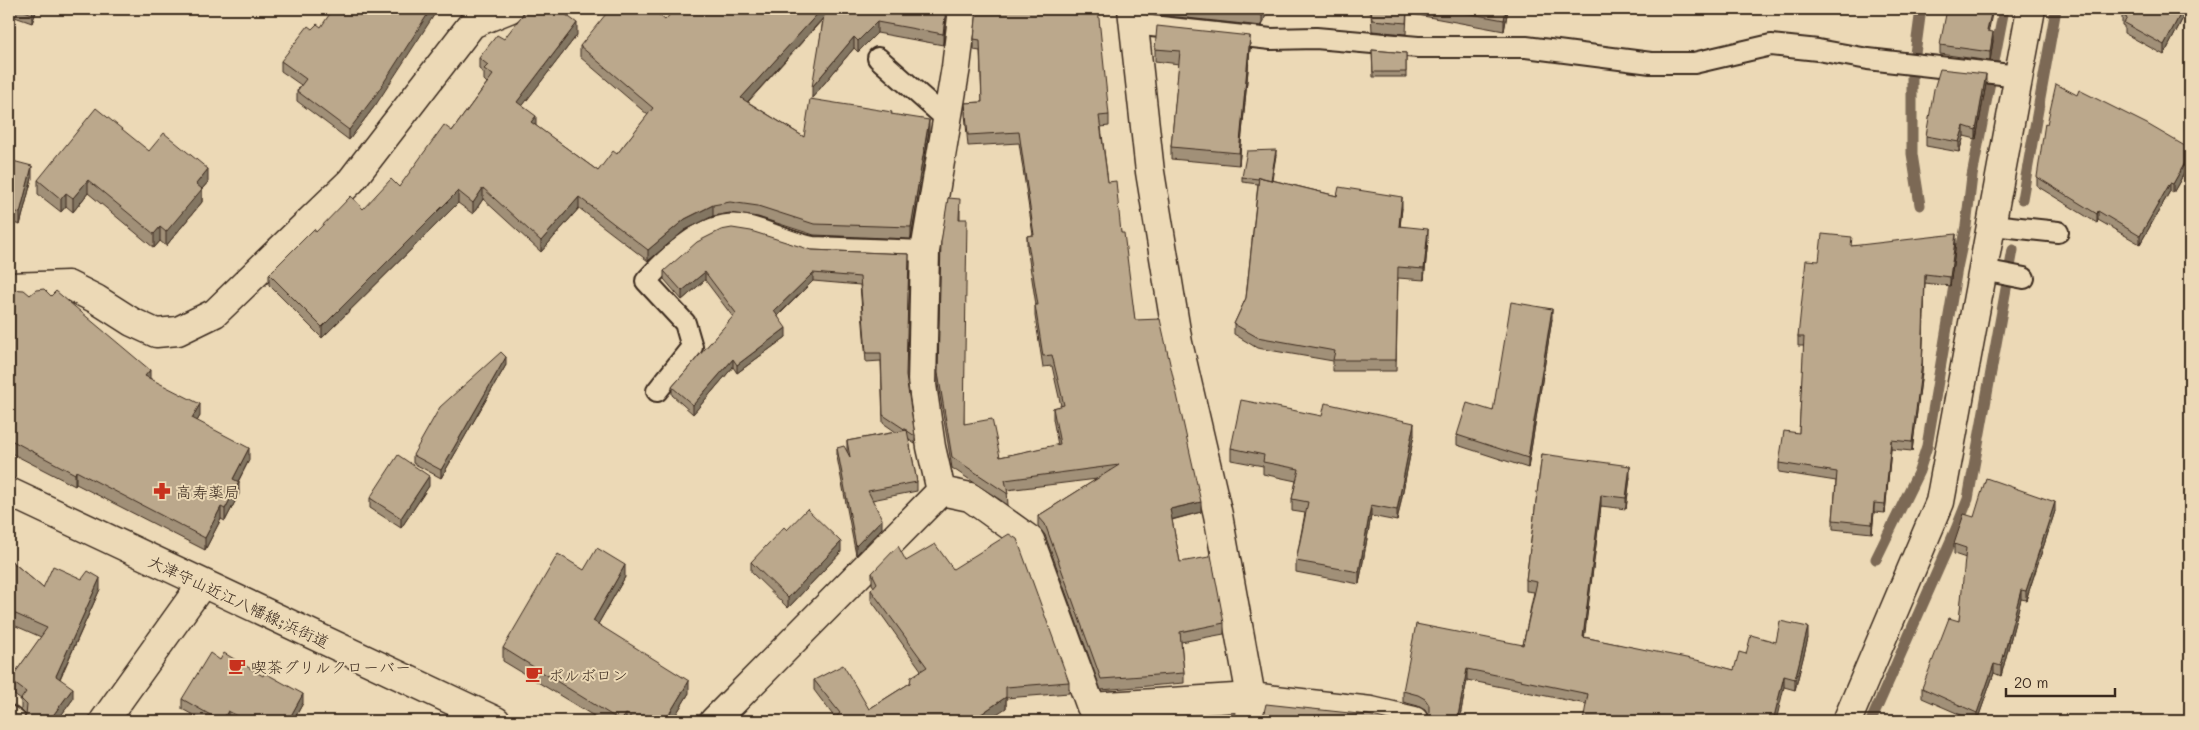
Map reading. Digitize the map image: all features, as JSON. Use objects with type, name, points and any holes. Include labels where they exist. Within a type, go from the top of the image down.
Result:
[{"type":"street","points":[[9,287],[68,285],[96,298],[132,322],[156,333],[178,331],[215,313],[351,181],[472,24],[508,9]]},
{"type":"street","points":[[941,491],[931,447],[922,385],[926,251],[948,120],[963,9]]},
{"type":"street","points":[[1847,721],[1940,502],[1988,271],[1992,224],[2013,76],[2031,9]]},
{"type":"street","points":[[1132,16],[1150,172],[1178,343],[1218,515],[1250,709]]},
{"type":"street","points":[[941,491],[970,497],[1030,540],[1089,714],[1250,709],[1371,711],[1414,721]]},
{"type":"street","points":[[714,721],[941,491]]},
{"type":"street","name":"大津守山近江八幡線;浜街道","points":[[9,492],[496,721]]},
{"type":"street","points":[[104,721],[202,584]]},
{"type":"lane","points":[[1132,16],[1271,39],[1316,38],[1418,47],[1526,47],[1651,63],[1694,63],[1772,45],[2013,76]]},
{"type":"lane","points":[[878,58],[948,120]]},
{"type":"lane","points":[[657,391],[692,348],[685,323],[646,281],[665,259],[710,228],[728,224],[746,226],[813,247],[926,251]]},
{"type":"lane","points":[[1992,224],[2058,232]]},
{"type":"lane","points":[[1988,271],[2024,278]]},
{"type":"lane","points":[[9,716],[16,721]]},
{"type":"building","points":[[20,9],[34,9],[32,14]]},
{"type":"building","points":[[333,9],[431,9],[377,93],[349,130],[297,91],[306,79],[281,61],[308,26],[312,29],[317,24],[321,27]]},
{"type":"building","points":[[527,9],[535,9],[541,13],[544,9],[558,9],[577,23],[517,102],[536,116],[531,122],[598,171],[613,151],[617,154],[653,108],[580,46],[610,9],[652,9],[665,20],[675,9],[822,9],[741,98],[804,137],[810,99],[929,120],[911,227],[814,224],[758,206],[730,202],[713,205],[685,219],[648,250],[579,197],[541,241],[483,188],[473,203],[458,191],[322,327],[269,274],[314,229],[316,232],[351,196],[363,209],[391,179],[399,187],[444,125],[452,131],[493,75],[484,69],[488,65],[479,58],[497,35],[504,39]]},
{"type":"building","points":[[825,9],[874,9],[876,11],[946,9],[943,34],[877,22],[858,41],[854,37],[812,87]]},
{"type":"building","points":[[977,9],[1098,9],[1109,115],[1099,116],[1108,182],[1116,181],[1121,233],[1124,233],[1135,320],[1160,319],[1201,502],[1170,509],[1180,562],[1209,557],[1210,550],[1224,623],[1180,632],[1184,673],[1101,679],[1045,524],[1038,516],[1119,465],[1005,480],[1008,494],[952,457],[938,373],[941,242],[948,198],[960,199],[959,219],[967,219],[964,424],[992,419],[1000,457],[1060,444],[1053,408],[1064,405],[1052,355],[1043,356],[1035,305],[1038,305],[1027,236],[1034,235],[1019,132],[968,135],[965,103],[982,102],[980,40],[974,39]]},
{"type":"building","points":[[1203,9],[1264,9],[1262,15]]},
{"type":"building","points":[[1371,9],[1407,9],[1406,23],[1372,20]]},
{"type":"building","points":[[1444,9],[1506,9],[1504,20]]},
{"type":"building","points":[[1947,9],[1992,9],[1987,31],[1993,32],[1990,52],[1940,45]]},
{"type":"building","points":[[2125,9],[2183,9],[2164,45],[2124,23],[2127,18],[2122,15]]},
{"type":"building","points":[[1157,26],[1250,36],[1239,153],[1171,147],[1180,51],[1155,49]]},
{"type":"building","points":[[1372,50],[1406,53],[1406,72],[1373,72]]},
{"type":"building","points":[[1940,69],[1986,74],[1976,130],[1964,126],[1959,142],[1926,136],[1934,89]]},
{"type":"building","points":[[2056,84],[2077,95],[2079,90],[2147,124],[2190,149],[2190,154],[2173,184],[2170,183],[2140,236],[2098,211],[2097,214],[2037,177],[2045,123],[2047,124]]},
{"type":"building","points":[[96,108],[149,151],[164,133],[208,169],[196,184],[202,189],[166,232],[160,227],[154,234],[88,180],[73,198],[66,193],[61,199],[38,180]]},
{"type":"building","points":[[1276,150],[1271,180],[1259,177],[1258,179],[1242,177],[1247,151]]},
{"type":"building","points":[[9,160],[32,166],[20,213],[10,210],[9,216]]},
{"type":"building","points":[[1259,177],[1337,196],[1339,187],[1402,197],[1399,226],[1428,229],[1424,269],[1398,267],[1396,360],[1333,360],[1335,351],[1257,337],[1234,324],[1246,298]]},
{"type":"building","points":[[732,228],[751,231],[811,250],[909,254],[906,376],[915,436],[883,415],[881,353],[866,353],[860,277],[813,273],[774,311],[786,328],[737,365],[733,359],[693,405],[672,387],[736,313],[705,272],[682,291],[664,271],[697,242],[721,230]]},
{"type":"building","points":[[1822,234],[1852,237],[1851,246],[1956,234],[1950,277],[1925,274],[1922,363],[1912,442],[1891,440],[1885,504],[1874,503],[1872,524],[1833,520],[1837,472],[1779,463],[1784,431],[1799,433],[1804,337],[1798,337],[1806,260],[1819,261]]},
{"type":"building","points":[[9,289],[24,290],[30,295],[36,290],[44,289],[51,296],[56,291],[150,370],[145,376],[200,404],[192,418],[249,448],[233,479],[239,482],[225,509],[221,507],[205,538],[76,471],[75,474],[9,439]]},
{"type":"building","points":[[1511,302],[1552,309],[1528,458],[1457,435],[1467,403],[1493,411]]},
{"type":"building","points":[[501,352],[506,357],[441,470],[413,455],[440,407]]},
{"type":"building","points":[[1241,400],[1322,416],[1325,403],[1414,423],[1397,510],[1371,505],[1359,572],[1296,561],[1308,502],[1292,499],[1299,469],[1263,462],[1264,455],[1231,448]]},
{"type":"building","points":[[907,430],[917,482],[868,491],[882,519],[856,546],[837,448],[844,446],[850,457],[847,441]]},
{"type":"building","points":[[1542,454],[1630,466],[1626,498],[1601,495],[1583,637],[1701,661],[1734,670],[1739,652],[1746,654],[1751,635],[1776,642],[1780,621],[1808,627],[1795,679],[1784,676],[1773,721],[1583,721],[1588,694],[1467,669],[1457,721],[1424,721],[1429,713],[1429,705],[1425,699],[1403,691],[1416,624],[1523,645],[1537,582],[1526,580]]},
{"type":"building","points":[[398,455],[429,476],[401,518],[370,498]]},
{"type":"building","points":[[1986,478],[2055,502],[2026,591],[2021,590],[2001,666],[1994,664],[1977,713],[1922,688],[1949,618],[1959,621],[1966,548],[1954,544],[1964,514],[1974,517]]},
{"type":"building","points":[[807,509],[841,542],[788,598],[751,562],[784,527],[787,530]]},
{"type":"building","points":[[1009,534],[1017,539],[1069,682],[1006,687],[1006,697],[971,721],[833,721],[840,713],[814,680],[843,665],[869,709],[910,683],[911,677],[927,667],[871,590],[877,583],[872,573],[898,546],[906,561],[935,544],[953,569]]},
{"type":"building","points":[[597,548],[625,565],[593,621],[689,681],[665,721],[653,721],[645,716],[642,721],[637,721],[626,714],[621,721],[503,648],[558,554],[584,570]]},
{"type":"building","points":[[9,559],[43,588],[53,566],[82,579],[88,571],[100,578],[56,676],[73,688],[49,721],[15,721],[21,720],[26,716],[27,705],[21,699],[26,692],[10,680],[47,628],[9,611]]},
{"type":"building","points":[[210,653],[220,660],[224,653],[263,676],[265,673],[303,694],[288,721],[248,721],[228,711],[221,721],[182,699]]},
{"type":"building","points":[[1266,704],[1368,715],[1393,721],[1262,721]]},
{"type":"waterway","points":[[1920,205],[1912,154],[1912,76],[1921,9]]},
{"type":"waterway","points":[[1876,559],[1919,471],[1927,446],[1957,268],[1966,226],[1972,176],[2004,9]]},
{"type":"waterway","points":[[2022,199],[2056,9]]},
{"type":"waterway","points":[[1871,721],[1968,499],[2013,250]]},
{"type":"place","name":"高寿薬局","points":[[162,491]]},
{"type":"place","name":"喫茶グリルクローバー","points":[[237,666]]},
{"type":"place","name":"ポルボロン","points":[[534,674]]}]
